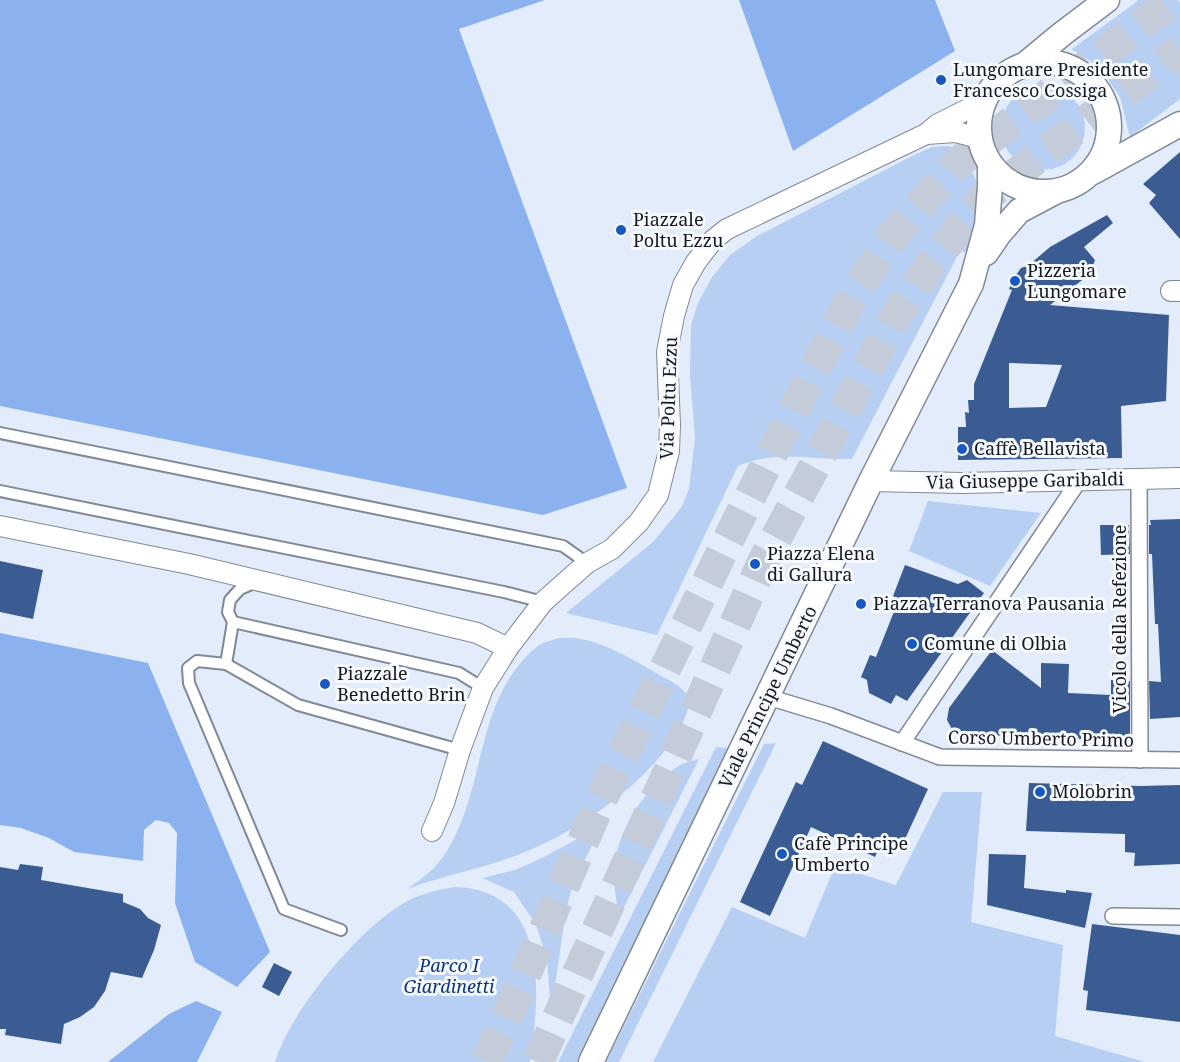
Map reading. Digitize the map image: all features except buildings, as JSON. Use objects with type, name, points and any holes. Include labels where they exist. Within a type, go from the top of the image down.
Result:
[{"type":"street","points":[[1027,63],[1107,0]]},
{"type":"street","points":[[1091,173],[1104,154],[1109,138],[1109,116],[1101,94],[1087,77],[1067,65],[1048,61],[1027,63],[999,79],[984,101],[978,122],[979,138],[990,164],[1005,180],[1039,192],[1056,191],[1077,184],[1091,173],[1180,124]]},
{"type":"street","name":"Via Poltu Ezzu","points":[[432,831],[444,803],[460,750],[483,688],[508,648],[543,602],[588,563],[612,549],[639,522],[658,495],[664,479],[669,451],[667,352],[680,296],[696,262],[713,240],[727,229],[926,134],[938,124],[984,101]]},
{"type":"street","name":"Via Poltu Ezzu","points":[[926,134],[956,132],[979,138]]},
{"type":"street","name":"Viale Principe Umberto","points":[[591,1062],[871,481],[966,295],[977,268],[987,225],[990,164]]},
{"type":"street","name":"Viale Principe Umberto","points":[[977,268],[999,234],[1019,211],[1056,191]]},
{"type":"street","name":"Vicolo della Refezione","points":[[1139,478],[1140,760]]},
{"type":"street","name":"Via Giuseppe Garibaldi","points":[[871,481],[962,483],[1180,478]]},
{"type":"street","points":[[902,743],[1080,479]]},
{"type":"street","points":[[0,526],[189,564],[477,633],[508,648]]},
{"type":"street","name":"Corso Umberto Primo","points":[[768,697],[831,716],[940,757],[1180,760]]},
{"type":"street","points":[[1113,916],[1180,917]]},
{"type":"lane","points":[[0,433],[563,546],[588,563]]},
{"type":"lane","points":[[0,491],[504,592],[543,602]]},
{"type":"lane","points":[[226,664],[233,622],[228,612],[230,600],[240,589],[258,581]]},
{"type":"lane","points":[[233,622],[459,673],[483,688]]},
{"type":"lane","points":[[341,930],[284,909],[189,683],[188,668],[197,661],[226,664],[298,705],[460,750]]},
{"type":"green space","points":[[1139,0],[1178,0],[1180,2],[1180,99],[1130,137],[1120,97],[1099,67],[1072,49]]},
{"type":"green space","points":[[1035,86],[1051,86],[1067,93],[1078,104],[1085,120],[1082,144],[1073,158],[1051,170],[1035,170],[1019,163],[1008,152],[1001,136],[1001,120],[1008,104],[1019,93]]},
{"type":"green space","points":[[932,147],[957,148],[970,166],[979,188],[975,255],[960,251],[852,459],[780,457],[751,461],[738,466],[657,635],[566,613],[653,542],[681,508],[689,489],[695,438],[690,376],[691,325],[698,303],[712,277],[730,255],[757,236],[914,155]]},
{"type":"green space","points":[[928,501],[1041,513],[990,586],[909,551]]},
{"type":"green space","points":[[559,638],[578,638],[604,646],[676,684],[686,694],[689,705],[681,726],[668,746],[632,785],[611,803],[565,833],[506,859],[407,889],[434,868],[453,840],[463,818],[488,726],[507,682],[521,662],[536,648],[545,642]]},
{"type":"green space","points":[[776,743],[619,1062],[606,1062],[764,744]]},
{"type":"green space","points":[[716,747],[732,748],[577,1062],[558,1062]]},
{"type":"green space","points":[[699,759],[619,917],[614,871],[620,841],[626,826],[653,787],[679,766]]},
{"type":"green space","points":[[943,792],[982,792],[971,922],[1063,945],[1055,1036],[1145,1062],[653,1062],[732,907],[805,938],[835,866],[896,885]]},
{"type":"green space","points":[[603,825],[574,880],[566,910],[551,1013],[547,958],[536,925],[514,892],[482,878],[515,870]]},
{"type":"green space","name":"Parco I Giardinetti","points":[[455,887],[486,893],[508,906],[523,926],[532,951],[536,978],[534,1035],[530,1062],[275,1062],[283,1042],[309,998],[344,954],[363,935],[405,902]]},
{"type":"water","points":[[0,0],[545,0],[459,29],[627,488],[543,515],[0,406]]},
{"type":"water","points":[[739,0],[935,0],[955,51],[793,151]]},
{"type":"water","points":[[0,633],[148,663],[270,952],[237,987],[195,962],[175,903],[177,833],[169,823],[156,820],[144,830],[143,861],[74,852],[49,838],[21,828],[0,825]]},
{"type":"water","points":[[196,1001],[222,1012],[197,1062],[108,1062],[169,1014]]},
{"type":"tunnel","points":[[487,1062],[602,798],[725,546],[852,296],[896,232],[955,165],[1174,0]]},
{"type":"tunnel","points":[[538,1062],[763,562],[891,324],[930,265],[984,198],[1180,50]]},
{"type":"place","name":"Lungomare Presidente Francesco Cossiga","points":[[941,80]]},
{"type":"place","name":"Piazzale Poltu Ezzu","points":[[621,230]]},
{"type":"place","name":"Pizzeria Lungomare","points":[[1015,281]]},
{"type":"place","name":"Caffè Bellavista","points":[[962,449]]},
{"type":"place","name":"Piazza Elena di Gallura","points":[[755,564]]},
{"type":"place","name":"Piazza Terranova Pausania","points":[[861,604]]},
{"type":"place","name":"Comune di Olbia","points":[[912,644]]},
{"type":"place","name":"Piazzale Benedetto Brin","points":[[325,684]]},
{"type":"place","name":"Molobrin","points":[[1040,792]]},
{"type":"place","name":"Cafè Principe Umberto","points":[[782,854]]}]
